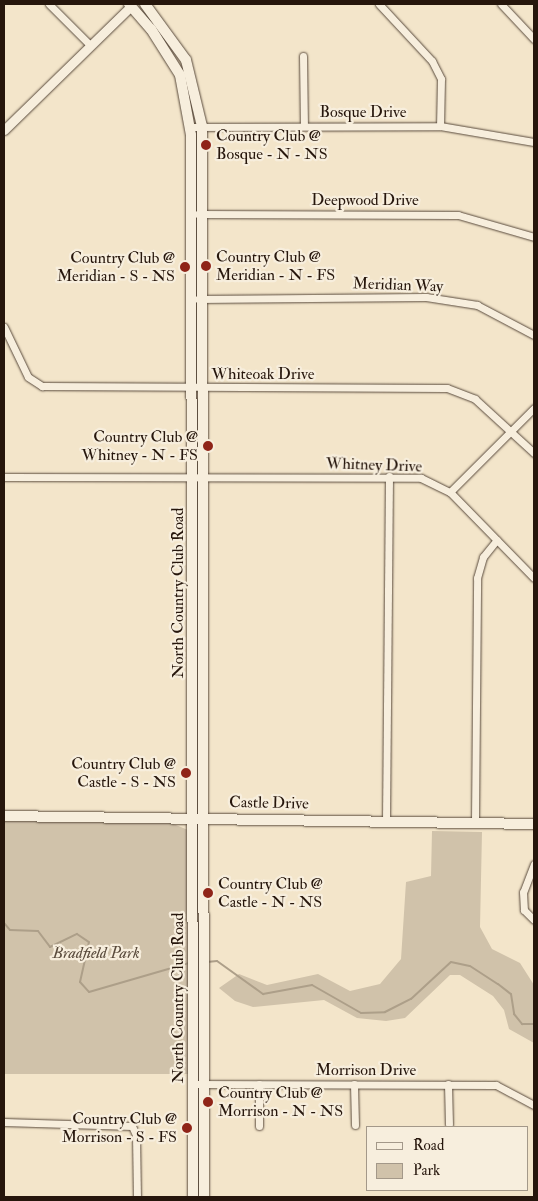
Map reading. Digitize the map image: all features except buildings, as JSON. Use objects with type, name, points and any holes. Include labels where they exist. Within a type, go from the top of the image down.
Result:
[{"type":"main road","name":"North Country Club Road","points":[[132,4],[180,75],[190,127],[192,299],[198,388]]},
{"type":"main road","name":"North Country Club Road","points":[[145,4],[186,60],[202,126],[203,299],[198,388],[198,654],[199,817],[204,950],[204,1197]]},
{"type":"main road","name":"Castle Drive","points":[[4,816],[475,821],[534,824]]},
{"type":"main road","name":"North Country Club Road","points":[[193,1197],[192,983],[199,817]]},
{"type":"main road","points":[[192,1017],[204,1017]]},
{"type":"street","points":[[49,4],[90,45]]},
{"type":"street","points":[[4,130],[132,4]]},
{"type":"street","points":[[379,4],[432,61],[441,83],[440,126]]},
{"type":"street","points":[[501,4],[534,39]]},
{"type":"street","points":[[304,56],[304,125]]},
{"type":"street","name":"Bosque Drive","points":[[190,127],[304,125],[440,126],[534,142]]},
{"type":"street","name":"Deepwood Drive","points":[[192,214],[458,215],[534,237]]},
{"type":"street","name":"Meridian Way","points":[[192,299],[426,297],[477,305],[534,334]]},
{"type":"street","name":"Whiteoak Drive","points":[[4,327],[28,377],[42,386],[447,388],[475,399],[511,429],[534,453]]},
{"type":"street","points":[[450,492],[534,408]]},
{"type":"street","points":[[386,820],[389,476]]},
{"type":"street","name":"Whitney Drive","points":[[4,477],[198,478],[389,476],[421,478],[450,492],[534,578]]},
{"type":"street","points":[[475,821],[477,578],[483,557],[497,540]]},
{"type":"street","points":[[534,864],[523,892],[524,910],[534,920]]},
{"type":"street","name":"Morrison Drive","points":[[193,1084],[496,1085],[534,1105]]},
{"type":"street","points":[[259,1084],[259,1126]]},
{"type":"street","points":[[354,1084],[355,1125]]},
{"type":"street","points":[[448,1084],[449,1124]]},
{"type":"street","points":[[4,1122],[132,1126],[136,1135],[137,1197]]},
{"type":"green space","name":"Bradfield Park","points":[[4,819],[171,823],[188,830],[189,1074],[4,1074]]},
{"type":"green space","points":[[432,831],[482,832],[480,927],[492,949],[520,963],[534,985],[534,1043],[509,1029],[504,1010],[493,996],[460,975],[450,975],[405,1018],[386,1021],[357,1018],[324,1000],[253,1007],[235,1001],[219,988],[239,974],[267,985],[318,974],[350,991],[380,984],[401,959],[406,882],[431,876]]},
{"type":"waterway","points":[[4,923],[10,930],[38,931],[50,947],[77,934],[89,942],[80,982],[89,992],[189,963]]},
{"type":"waterway","points":[[207,962],[217,961],[263,994],[312,985],[361,1013],[385,1012],[411,999],[451,962],[470,966],[498,984],[511,994],[514,1014],[522,1024],[534,1024]]},
{"type":"place","name":"Country Club @ Bosque - N - NS","points":[[206,145]]},
{"type":"place","name":"Country Club @ Meridian - N - FS","points":[[206,266]]},
{"type":"place","name":"Country Club @ Meridian - S - NS","points":[[185,267]]},
{"type":"place","name":"Country Club @ Whitney - N - FS","points":[[208,446]]},
{"type":"place","name":"Country Club @ Castle - S - NS","points":[[186,773]]},
{"type":"place","name":"Country Club @ Castle - N - NS","points":[[208,893]]},
{"type":"place","name":"Country Club @ Morrison - N - NS","points":[[208,1102]]},
{"type":"place","name":"Country Club @ Morrison - S - FS","points":[[187,1128]]}]
